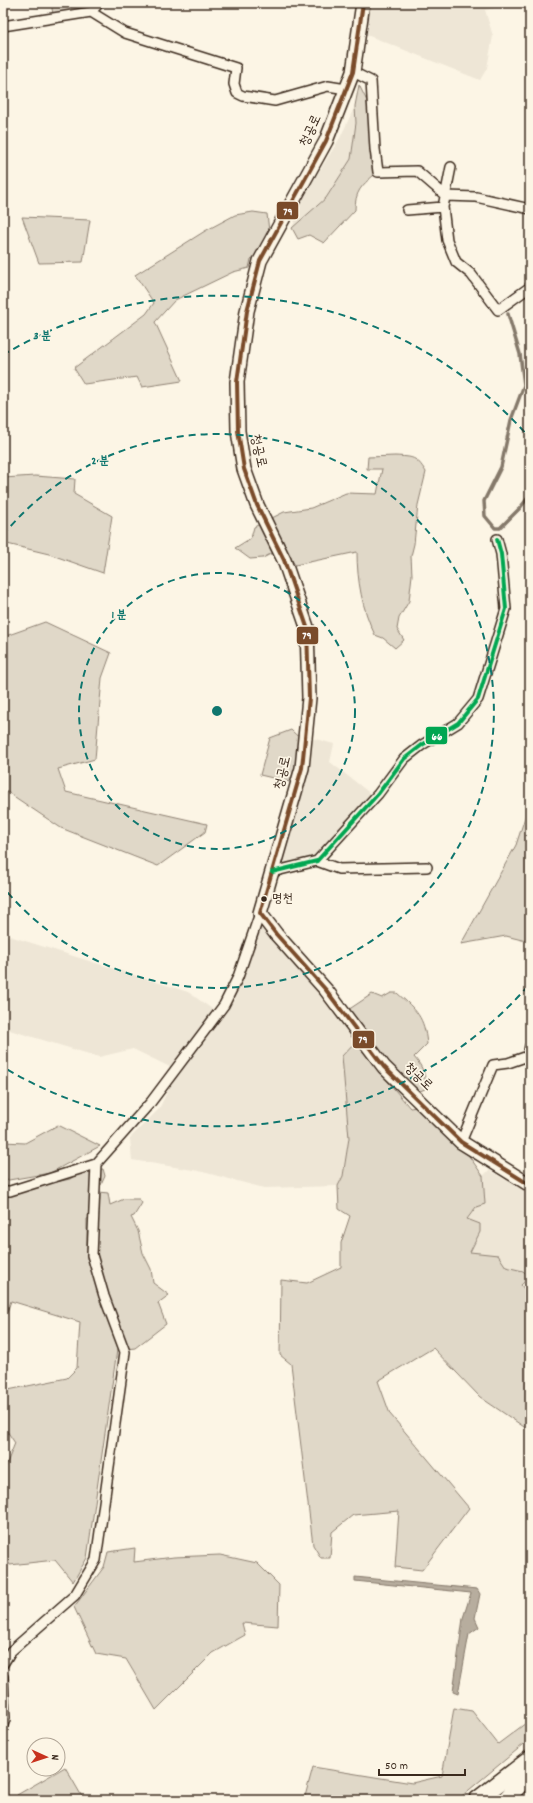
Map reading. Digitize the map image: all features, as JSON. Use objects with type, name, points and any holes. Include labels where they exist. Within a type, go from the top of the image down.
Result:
[{"type":"highway","points":[[477,1800],[530,1759]]},
{"type":"highway","points":[[494,1800],[530,1762]]},
{"type":"highway","points":[[505,1800],[530,1774]]},
{"type":"street","points":[[3,26],[91,12],[99,3]]},
{"type":"street","name":"청공로","points":[[96,1164],[151,1102],[224,1005],[238,977],[260,913],[302,768],[309,698],[307,627],[284,560],[257,505],[244,468],[238,431],[237,382],[247,311],[260,261],[326,141],[353,72],[363,3]]},
{"type":"street","points":[[91,12],[125,33],[236,68],[234,84],[237,93],[243,96],[275,101],[328,86],[346,89]]},
{"type":"street","points":[[353,72],[372,81],[375,150],[378,172],[417,171],[446,196],[476,197],[530,209]]},
{"type":"street","points":[[451,167],[443,207],[447,240],[456,262],[471,274],[498,310],[530,287]]},
{"type":"street","points":[[407,210],[443,207]]},
{"type":"street","points":[[317,861],[378,794],[404,759],[458,723],[478,699],[506,609],[501,554],[497,539]]},
{"type":"street","points":[[272,872],[317,861],[339,869],[427,867]]},
{"type":"street","name":"청공로","points":[[260,913],[276,934],[326,990],[384,1067],[461,1142],[530,1184]]},
{"type":"street","points":[[461,1142],[493,1065],[528,1056],[530,1046]]},
{"type":"street","points":[[3,1191],[10,1191],[96,1164],[92,1255],[104,1296],[125,1352],[96,1560],[75,1594],[11,1651],[3,1664]]},
{"type":"street","points":[[3,1677],[5,1719],[3,1725]]},
{"type":"shaded area","points":[[51,3],[107,3],[100,8],[79,4],[78,10],[53,14]]},
{"type":"shaded area","points":[[369,3],[520,3],[485,10],[493,36],[487,68],[480,80],[367,35]]},
{"type":"shaded area","points":[[359,85],[367,101],[374,175],[360,190],[356,198],[355,210],[324,243],[309,235],[298,239],[292,228],[326,198],[351,159],[356,123],[355,106]]},
{"type":"shaded area","points":[[355,106],[356,123],[351,159],[326,198],[292,228],[305,194],[340,138]]},
{"type":"shaded area","points":[[253,212],[267,214],[269,231],[258,255],[251,259],[249,268],[233,272],[175,300],[155,322],[182,381],[142,387],[137,377],[84,384],[74,368],[146,314],[154,303],[135,275],[205,231],[235,215]]},
{"type":"shaded area","points":[[22,217],[90,220],[83,262],[39,263]]},
{"type":"shaded area","points":[[395,456],[414,458],[426,472],[418,505],[414,544],[411,556],[412,575],[409,601],[399,618],[397,629],[404,640],[395,648],[383,638],[375,635],[370,625],[361,594],[357,552],[295,565],[284,547],[263,558],[250,559],[235,548],[251,538],[254,527],[284,512],[311,508],[346,493],[377,494],[382,469],[367,469],[368,457]]},
{"type":"shaded area","points":[[35,476],[75,479],[74,494],[112,516],[103,573],[49,554],[3,543],[3,478]]},
{"type":"shaded area","points":[[45,622],[111,653],[102,678],[95,759],[58,769],[66,792],[207,824],[205,832],[158,866],[61,828],[3,789],[3,637]]},
{"type":"shaded area","points":[[291,730],[310,748],[309,768],[304,777],[290,782],[260,775],[270,738]]},
{"type":"shaded area","points":[[312,738],[334,744],[330,762],[371,794],[316,858],[278,867]]},
{"type":"shaded area","points":[[530,802],[530,942],[506,936],[461,944],[516,845]]},
{"type":"shaded area","points":[[262,924],[339,1013],[353,1033],[355,1042],[342,1056],[349,1138],[343,1176],[338,1186],[264,1188],[199,1171],[132,1160],[130,1138],[159,1109],[170,1086],[242,975]]},
{"type":"shaded area","points":[[3,934],[188,992],[215,1011],[172,1068],[133,1049],[99,1057],[3,1028]]},
{"type":"shaded area","points":[[391,993],[397,993],[410,1005],[418,1015],[424,1027],[427,1044],[414,1057],[422,1068],[425,1076],[425,1089],[420,1091],[410,1085],[383,1058],[372,1040],[348,1010],[372,994],[382,998]]},
{"type":"shaded area","points":[[355,1042],[410,1108],[418,1107],[462,1146],[483,1176],[485,1204],[476,1207],[467,1219],[480,1224],[480,1232],[470,1252],[498,1255],[506,1267],[523,1271],[530,1277],[521,1285],[530,1296],[530,1431],[480,1397],[433,1348],[378,1381],[390,1414],[469,1508],[422,1570],[395,1567],[399,1511],[353,1515],[332,1532],[330,1558],[321,1558],[313,1545],[291,1364],[280,1355],[281,1280],[307,1283],[341,1267],[341,1243],[350,1216],[339,1209],[338,1186],[343,1176],[349,1138],[342,1056]]},
{"type":"shaded area","points":[[58,1125],[100,1146],[50,1173],[3,1181],[3,1142],[25,1143]]},
{"type":"shaded area","points":[[103,1169],[105,1176],[101,1185],[91,1191],[108,1193],[110,1205],[124,1199],[139,1199],[142,1203],[134,1216],[131,1217],[138,1231],[143,1253],[151,1269],[153,1283],[169,1295],[158,1303],[166,1324],[135,1348],[117,1350],[87,1558],[73,1582],[55,1560],[10,1565],[3,1552],[3,1473],[15,1443],[3,1425],[3,1387],[8,1390],[67,1378],[77,1368],[80,1322],[11,1301],[3,1323],[3,1194],[70,1179],[77,1174]],"holes":[[[97,1215],[97,1253],[87,1259],[87,1219]]]},
{"type":"shaded area","points":[[489,1170],[530,1194],[530,1277],[523,1271],[506,1267],[479,1254],[470,1252],[480,1232],[467,1220],[476,1207],[485,1204],[483,1176]]},
{"type":"shaded area","points":[[135,1548],[134,1562],[174,1557],[220,1555],[257,1563],[279,1585],[278,1626],[242,1623],[245,1635],[213,1653],[156,1710],[126,1659],[96,1654],[74,1607],[104,1567],[108,1552]]},
{"type":"shaded area","points":[[355,1577],[477,1589],[480,1594],[475,1618],[479,1627],[469,1634],[458,1694],[453,1692],[463,1618],[471,1593],[355,1581]]},
{"type":"shaded area","points":[[454,1708],[472,1711],[498,1744],[530,1720],[530,1739],[457,1800],[304,1800],[313,1767],[412,1783],[442,1776]]},
{"type":"shaded area","points":[[66,1769],[84,1800],[21,1800],[17,1795],[48,1777],[66,1777]]},
{"type":"waterway","points":[[508,314],[520,354],[524,385],[511,420],[501,467],[484,501],[485,516],[495,528],[500,528],[520,508],[530,495]]},
{"type":"transit line","name":"79","points":[[363,3],[353,72],[326,141],[260,261],[247,311],[237,382],[238,431],[244,469],[257,505],[284,560],[307,627],[309,698],[302,768],[260,913],[276,934],[326,990],[384,1067],[461,1142],[530,1185]]},
{"type":"transit line","name":"66","points":[[272,872],[317,861],[378,794],[404,759],[422,745],[458,723],[478,699],[506,609],[501,554],[497,539]]},
{"type":"place","name":"명천","points":[[264,899]]}]
